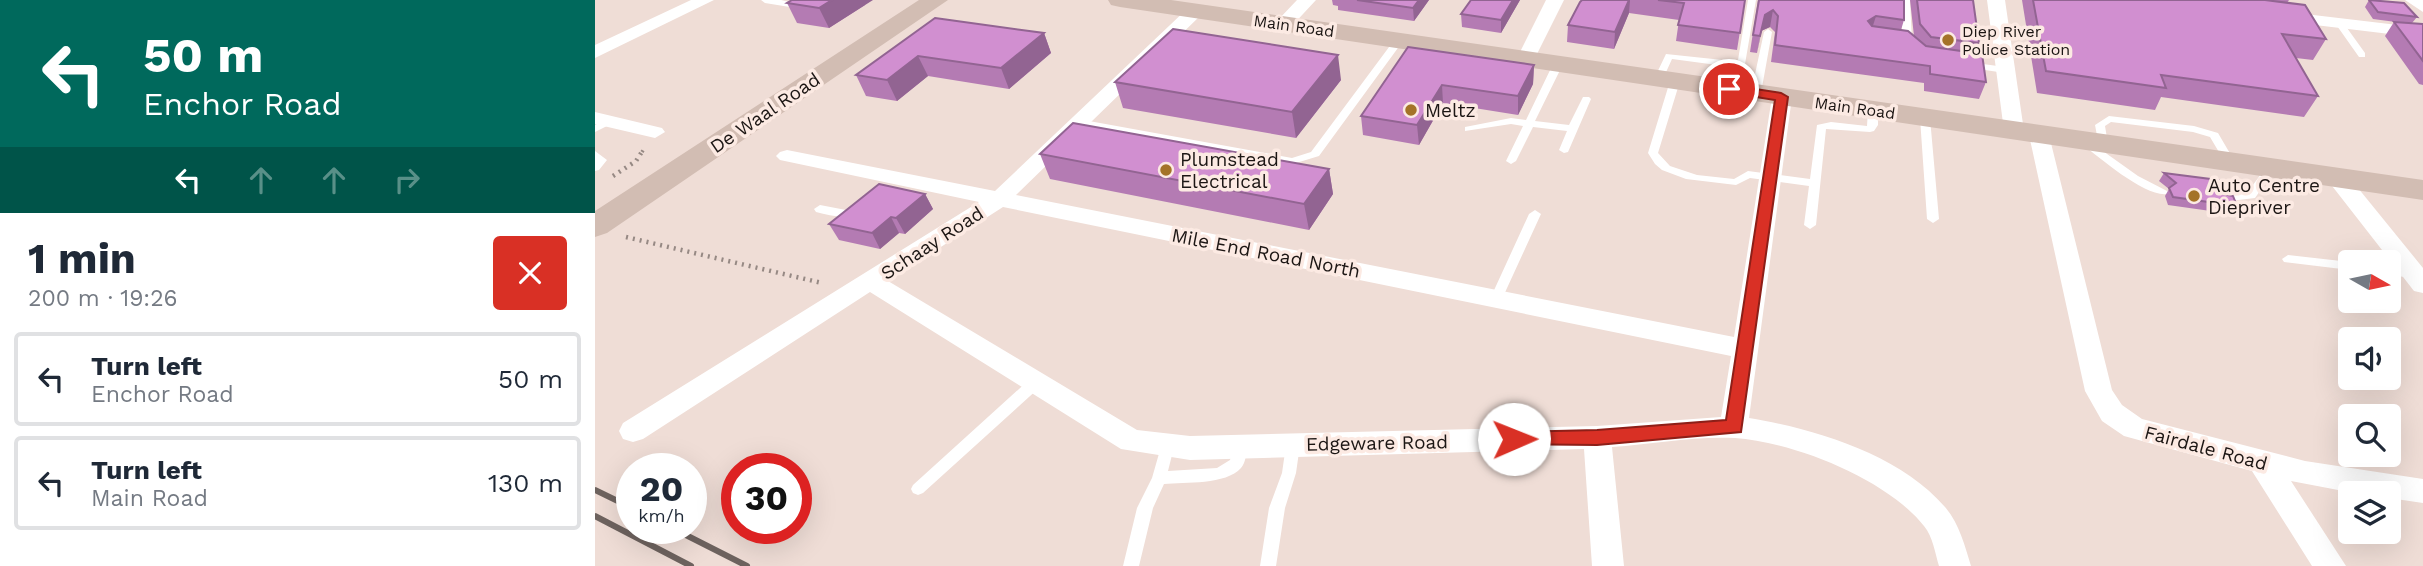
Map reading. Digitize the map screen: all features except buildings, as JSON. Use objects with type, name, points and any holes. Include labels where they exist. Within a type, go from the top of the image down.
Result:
[{"type":"main road","name":"De Waal Road","points":[[595,226],[936,0]]},
{"type":"main road","name":"Main Road","points":[[1121,0],[2423,190]]},
{"type":"street","points":[[595,52],[705,0]]},
{"type":"street","points":[[1284,24],[1307,0]]},
{"type":"street","points":[[1525,60],[1555,0]]},
{"type":"street","name":"Fairdale Road","points":[[1996,0],[2005,70],[2027,133],[2104,402],[2112,414],[2134,428],[2263,464],[2423,491]]},
{"type":"street","points":[[2414,0],[2423,7]]},
{"type":"street","name":"Schaay Road","points":[[633,431],[999,200],[1195,11]]},
{"type":"street","points":[[2258,13],[2423,33]]},
{"type":"street","points":[[1734,427],[1771,177],[1769,95]]},
{"type":"street","points":[[600,123],[655,132]]},
{"type":"street","name":"Mile End Road North","points":[[787,156],[890,183],[999,200],[1747,349]]},
{"type":"street","points":[[2337,177],[2418,280]]},
{"type":"street","name":"Edgeware Road","points":[[865,287],[1131,441],[1167,447],[1293,445],[1597,437],[1734,427],[1795,441],[1895,481],[1936,519],[1955,566]]},
{"type":"street","points":[[1597,437],[1608,566]]},
{"type":"street","points":[[2263,464],[2330,566]]},
{"type":"lane","points":[[765,0],[812,8]]},
{"type":"lane","points":[[1752,0],[1742,62],[1732,64],[1669,57],[1653,153],[1661,166],[1681,174],[1733,183],[1748,174],[1814,183]]},
{"type":"lane","points":[[1906,0],[1907,43],[1918,56]]},
{"type":"lane","points":[[2339,23],[2362,55]]},
{"type":"lane","points":[[1768,32],[1769,95]]},
{"type":"lane","points":[[1079,122],[1292,161],[1305,159],[1315,154],[1398,41]]},
{"type":"lane","points":[[1895,41],[1907,43]]},
{"type":"lane","points":[[1511,161],[1558,64]]},
{"type":"lane","points":[[1962,64],[2005,70]]},
{"type":"lane","points":[[1564,150],[1586,99]]},
{"type":"lane","points":[[1810,225],[1821,127],[1831,125],[1870,129],[1873,125],[1873,110]]},
{"type":"lane","points":[[1925,118],[1933,219]]},
{"type":"lane","points":[[1469,129],[1504,121],[1573,130]]},
{"type":"lane","points":[[2094,143],[2134,178],[2163,192]]},
{"type":"lane","points":[[595,154],[602,160],[595,168]]},
{"type":"lane","points":[[2226,200],[2251,196],[2271,168]]},
{"type":"lane","points":[[820,209],[847,214],[869,202]]},
{"type":"lane","points":[[1496,299],[1535,214]]},
{"type":"lane","points":[[2288,259],[2338,265]]},
{"type":"lane","points":[[2401,275],[2418,280]]},
{"type":"lane","points":[[918,489],[1035,383]]},
{"type":"lane","points":[[1268,566],[1278,502],[1289,473],[1293,445]]},
{"type":"lane","points":[[1159,478],[1220,474],[1236,464],[1241,446]]},
{"type":"lane","points":[[1131,566],[1145,508],[1159,478],[1167,447]]},
{"type":"path","points":[[605,181],[636,161],[655,132]]},
{"type":"path","points":[[624,237],[865,287]]},
{"type":"railway","points":[[595,490],[616,500]]},
{"type":"railway","points":[[595,516],[691,566]]},
{"type":"railway","points":[[704,544],[747,566]]},
{"type":"place","name":"Diep River Police Station","points":[[1948,40]]},
{"type":"place","name":"Meltz","points":[[1411,110]]},
{"type":"place","name":"Plumstead Electrical","points":[[1166,170]]},
{"type":"place","name":"Auto Centre Diepriver","points":[[2194,196]]},
{"type":"route","points":[[1514,439],[1597,437],[1734,427],[1781,97],[1729,89]]}]
